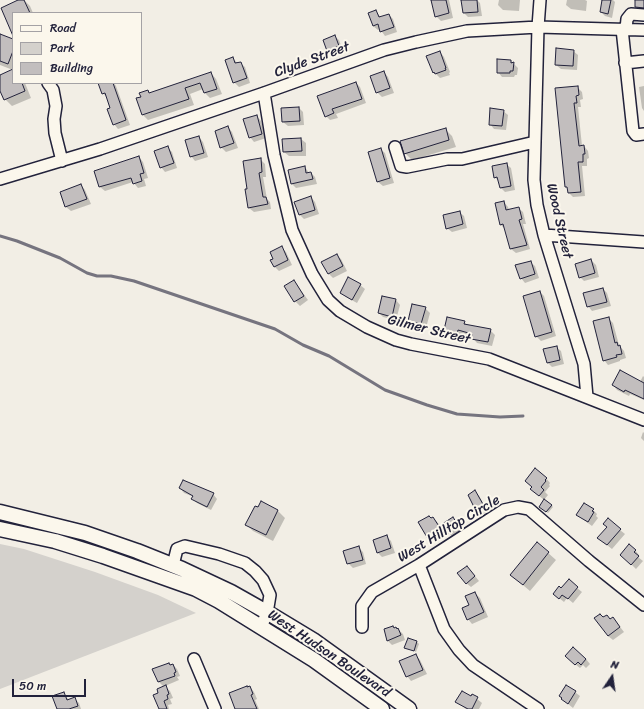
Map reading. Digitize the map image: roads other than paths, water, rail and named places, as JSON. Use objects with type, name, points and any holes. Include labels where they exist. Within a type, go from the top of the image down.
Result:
[{"type":"main road","name":"West Hudson Boulevard","points":[[0,512],[85,533],[138,551],[173,565],[230,592],[312,640],[410,709]]},
{"type":"main road","name":"West Hudson Boulevard","points":[[0,529],[55,541],[196,590],[219,600],[314,660],[382,709]]},
{"type":"street","name":"Wood Street","points":[[540,0],[534,180],[537,205],[544,235],[584,364],[587,397]]},
{"type":"street","points":[[644,15],[631,14],[627,19],[624,29],[625,63],[632,131],[636,135],[644,134]]},
{"type":"street","name":"Clyde Street","points":[[0,179],[100,150],[384,50],[416,42],[467,31],[538,27],[644,30]]},
{"type":"street","points":[[625,63],[644,62]]},
{"type":"street","points":[[49,84],[53,90],[56,106],[54,119],[55,133],[62,161]]},
{"type":"street","name":"Gilmer Street","points":[[264,93],[274,155],[292,230],[312,274],[328,300],[340,311],[353,320],[381,334],[411,344],[489,359],[644,420]]},
{"type":"street","points":[[395,147],[401,166],[407,167],[447,159],[462,160],[535,142]]},
{"type":"street","points":[[544,235],[644,242]]},
{"type":"street","name":"West Hilltop Circle","points":[[362,627],[362,606],[372,592],[419,565],[504,510],[518,507],[529,509],[644,605]]},
{"type":"street","points":[[173,565],[177,549],[185,546],[219,554],[245,563],[263,580],[268,590],[270,600],[268,613],[260,627]]},
{"type":"street","points":[[419,565],[444,629],[459,650],[473,665],[538,709]]},
{"type":"street","points":[[194,659],[215,709]]},
{"type":"waterway","points":[[0,236],[60,258],[87,273],[97,276],[111,276],[134,281],[275,329],[303,345],[329,356],[385,390],[427,405],[457,414],[500,417],[523,416]]}]
